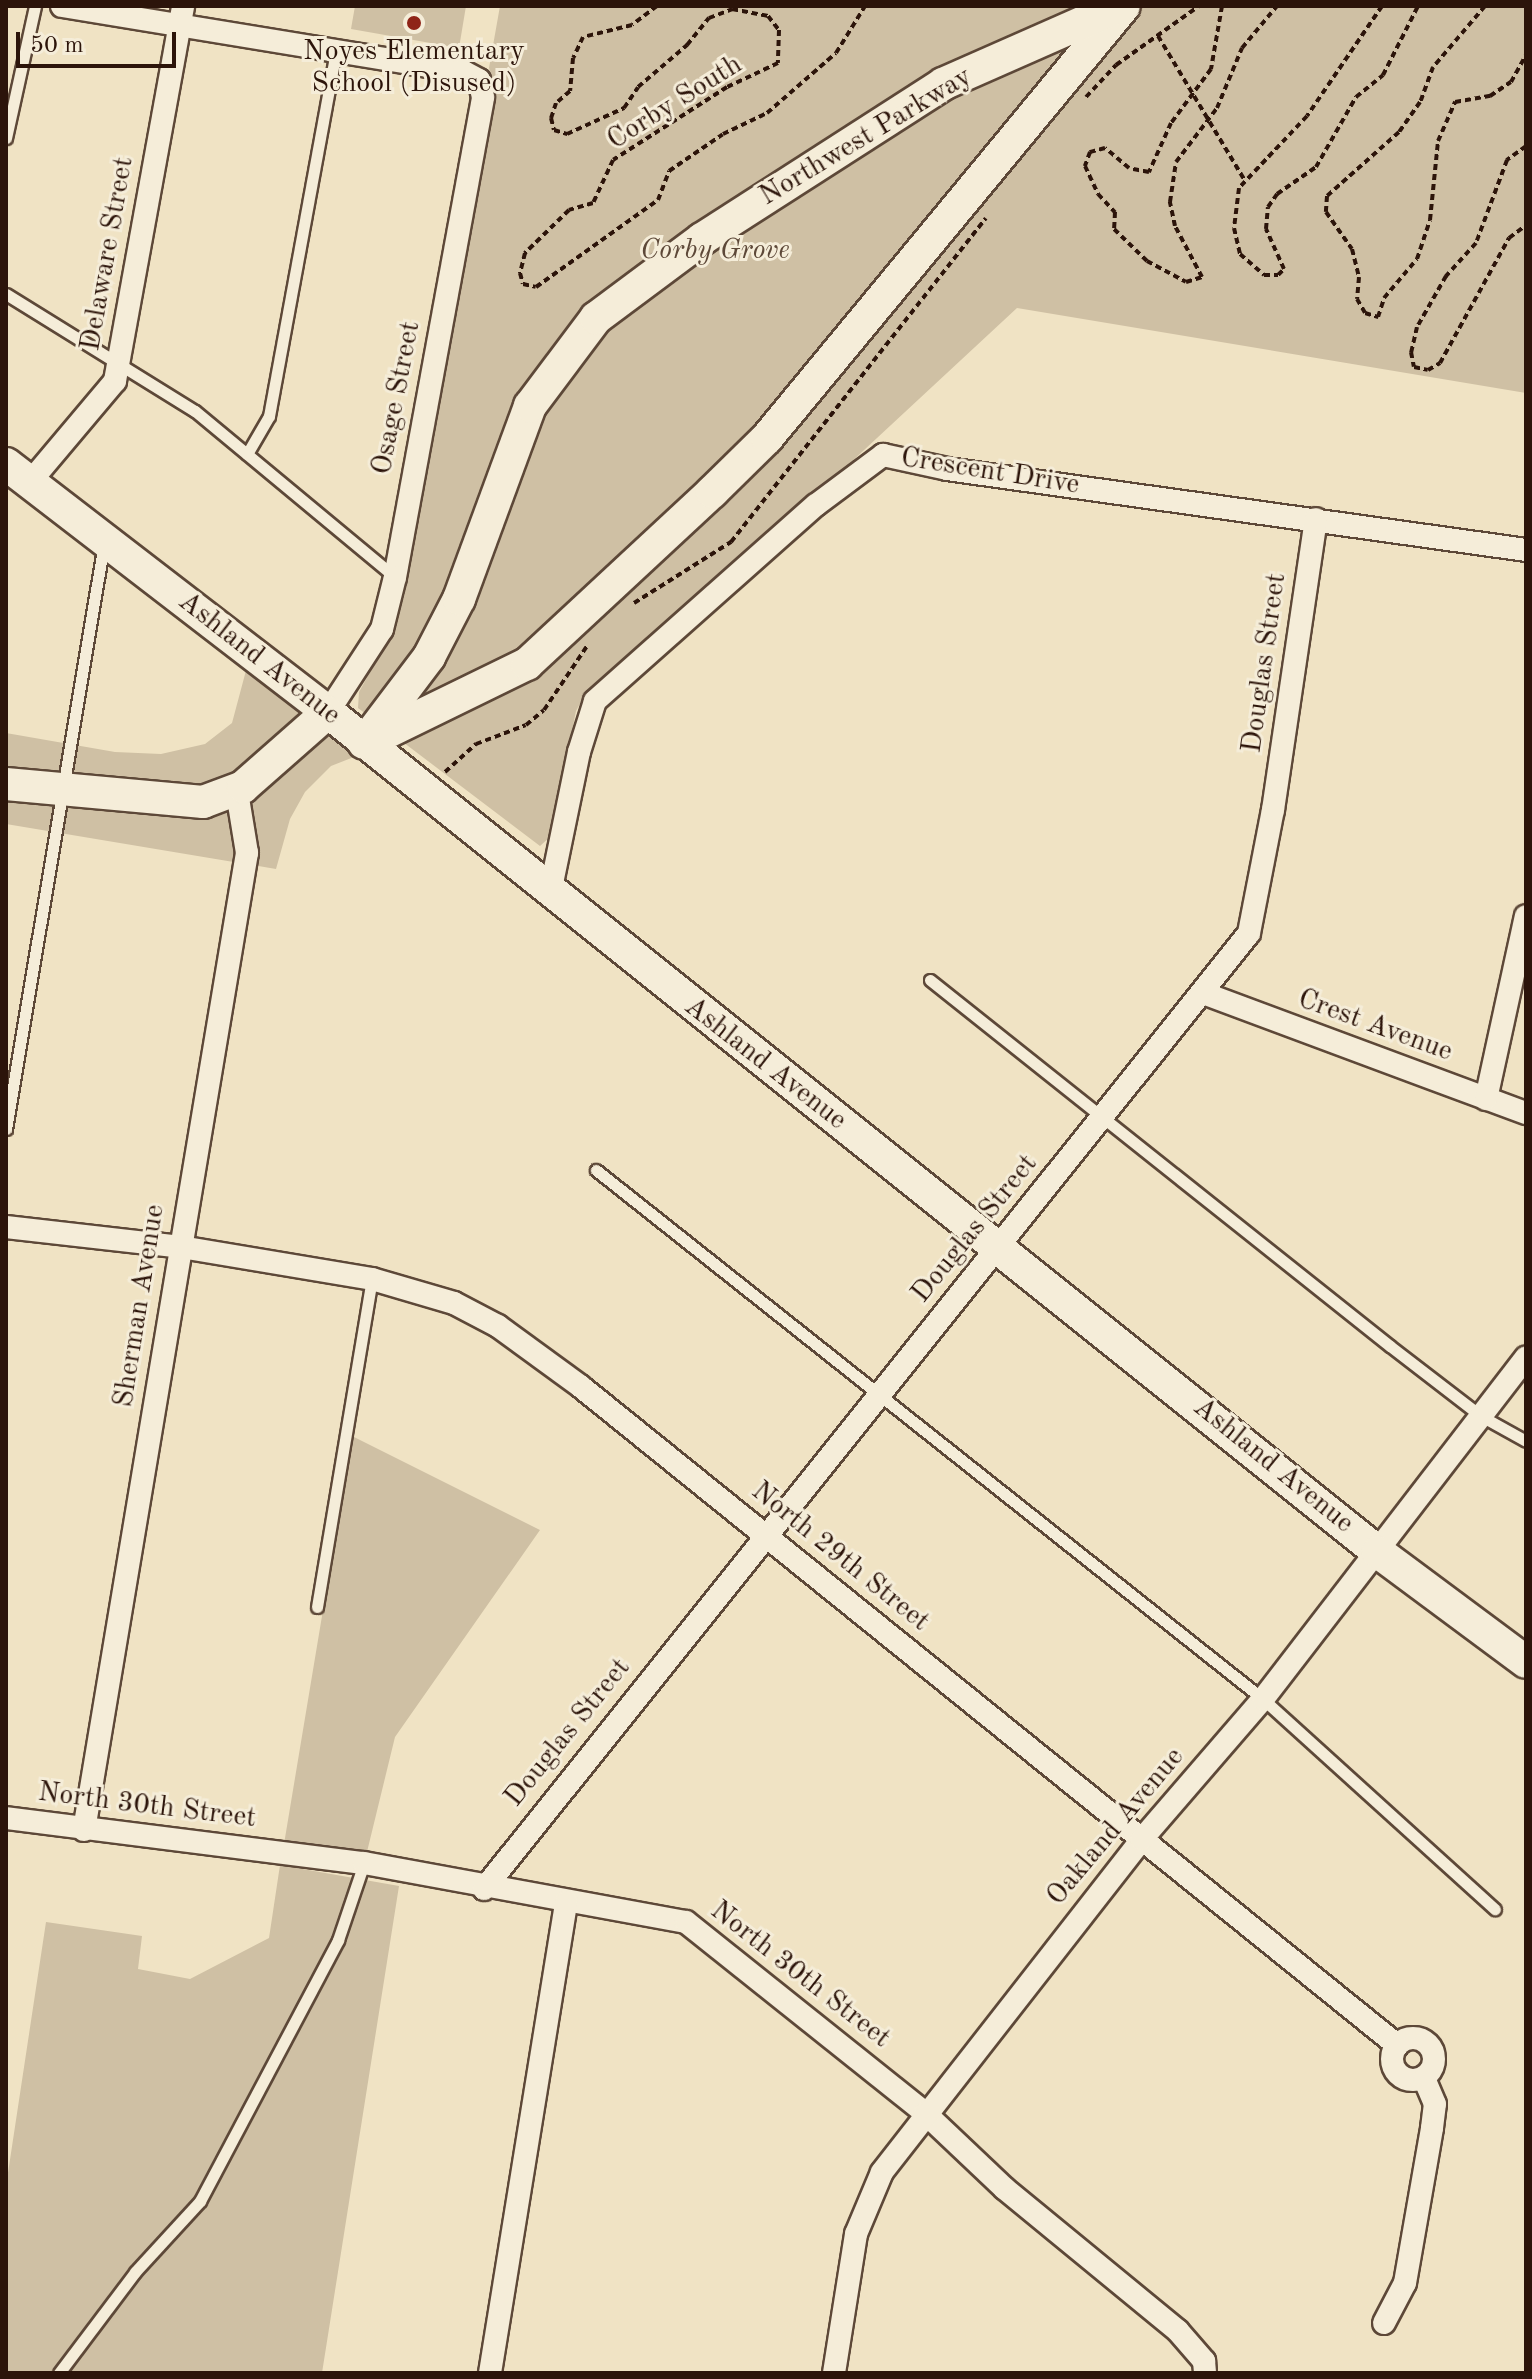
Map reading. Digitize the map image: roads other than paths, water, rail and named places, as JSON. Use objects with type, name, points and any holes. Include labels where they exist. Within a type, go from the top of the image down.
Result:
[{"type":"street","points":[[62,6],[181,15],[336,51]]},
{"type":"street","points":[[364,743],[527,664],[712,492],[767,438],[1122,6]]},
{"type":"street","name":"Northwest Parkway","points":[[364,743],[429,657],[459,599],[530,406],[596,318],[702,239],[943,84],[1122,6]]},
{"type":"street","name":"Delaware Street","points":[[18,473],[111,390],[120,362],[181,15]]},
{"type":"street","name":"Osage Street","points":[[328,712],[382,629],[395,577],[483,98],[479,80],[464,72],[336,51]]},
{"type":"street","name":"Crescent Drive","points":[[550,893],[579,752],[595,701],[816,505],[883,455],[947,469],[1526,550]]},
{"type":"street","name":"Ashland Avenue","points":[[18,473],[328,712],[550,893],[999,1245],[1378,1552],[1526,1662]]},
{"type":"street","name":"Douglas Street","points":[[484,1889],[1249,933],[1257,907],[1316,519]]},
{"type":"street","points":[[6,784],[62,793],[174,803],[237,792],[328,712]]},
{"type":"street","name":"Sherman Avenue","points":[[84,1830],[247,853],[237,792]]},
{"type":"street","points":[[1486,1099],[1526,916]]},
{"type":"street","name":"Crest Avenue","points":[[1203,993],[1526,1113]]},
{"type":"street","name":"North 29th Street","points":[[6,1227],[181,1247],[372,1279],[454,1303],[498,1326],[766,1536],[1397,2045]]},
{"type":"street","name":"Oakland Avenue","points":[[834,2373],[856,2234],[882,2172],[925,2113],[1142,1839],[1263,1699],[1526,1357]]},
{"type":"street","name":"North 30th Street","points":[[6,1818],[364,1863],[484,1889],[686,1922],[925,2113],[1004,2188],[1178,2331],[1204,2361],[1205,2373]]},
{"type":"street","points":[[490,2373],[566,1902]]},
{"type":"street","points":[[1384,2323],[1405,2283],[1435,2104],[1424,2078],[1435,2056],[1427,2042],[1411,2037],[1397,2045],[1392,2061],[1400,2076],[1424,2078]]},
{"type":"lane","points":[[6,138],[35,6]]},
{"type":"lane","points":[[247,454],[269,416],[336,51]]},
{"type":"lane","points":[[6,294],[195,411],[395,577]]},
{"type":"lane","points":[[6,1129],[105,538]]},
{"type":"lane","points":[[930,980],[1481,1416],[1526,1441]]},
{"type":"lane","points":[[596,1170],[878,1397],[1263,1699],[1495,1909]]},
{"type":"lane","points":[[317,1607],[372,1279]]},
{"type":"lane","points":[[59,2373],[135,2272],[200,2201],[331,1954],[364,1863]]},
{"type":"place","name":"Noyes Elementary School (Disused)","points":[[414,23]]},
{"type":"park label","name":"Corby Grove","points":[[715,251]]}]
